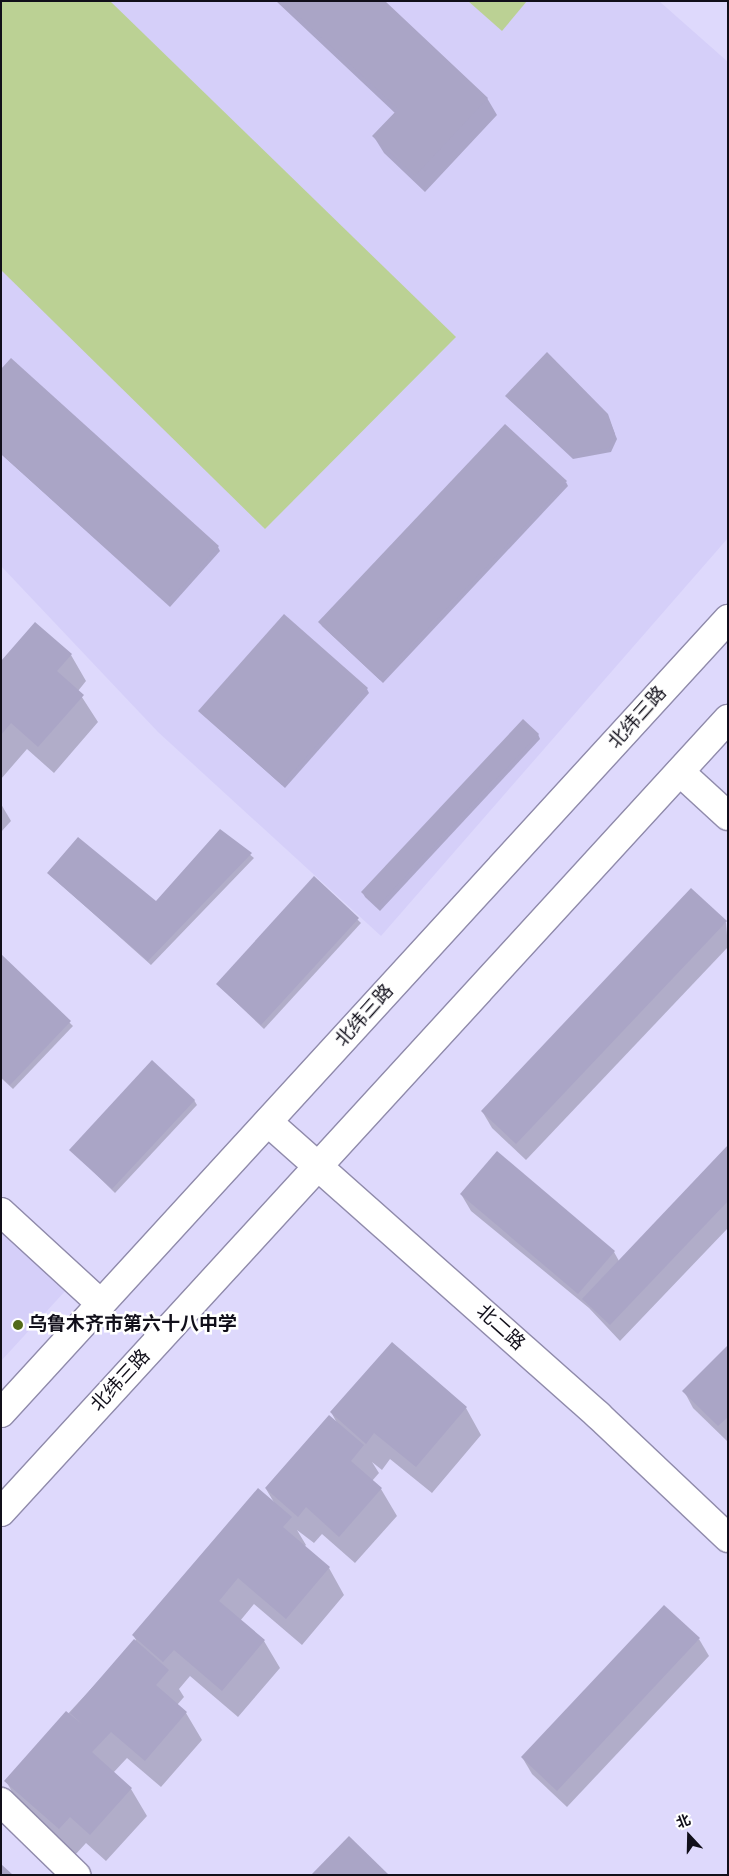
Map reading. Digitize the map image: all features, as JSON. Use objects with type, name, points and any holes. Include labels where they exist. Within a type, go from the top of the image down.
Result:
[{"type":"main road","name":"北纬三路","points":[[1,1413],[728,619]]},
{"type":"main road","name":"北纬三路","points":[[1,1512],[728,720]]},
{"type":"main road","points":[[680,772],[728,816]]},
{"type":"main road","name":"北二路","points":[[268,1122],[598,1415],[728,1538]]},
{"type":"main road","points":[[1,1212],[101,1304]]},
{"type":"main road","points":[[1,1802],[76,1875]]},
{"type":"shaded area","points":[[1,1],[659,1],[728,62],[728,538],[381,936],[158,732],[1,566]]},
{"type":"shaded area","name":"乌鲁木齐市第六十八中学","points":[[1,1229],[67,1289],[1,1361]]},
{"type":"green space","points":[[1,1],[110,1],[456,337],[265,529],[1,270]]},
{"type":"green space","points":[[468,1],[527,1],[502,31]]},
{"type":"building","points":[[282,1],[385,1],[488,98],[415,176],[372,136],[398,109]]},
{"type":"building","points":[[547,352],[608,414],[615,434],[609,448],[570,455],[505,396]]},
{"type":"building","points":[[11,358],[219,546],[167,603],[1,454],[1,369]]},
{"type":"building","points":[[505,424],[567,481],[380,680],[318,622]]},
{"type":"building","points":[[284,614],[368,688],[282,785],[198,711]]},
{"type":"building","points":[[35,622],[72,654],[57,671],[84,695],[38,747],[11,723],[1,735],[1,661]]},
{"type":"building","points":[[523,719],[539,734],[377,907],[361,892]]},
{"type":"building","points":[[220,829],[252,853],[148,961],[47,873],[78,837],[156,901]]},
{"type":"building","points":[[314,876],[359,918],[261,1025],[216,984]]},
{"type":"building","points":[[691,888],[727,921],[516,1144],[481,1111]]},
{"type":"building","points":[[1,954],[71,1021],[10,1085],[1,1077]]},
{"type":"building","points":[[152,1060],[195,1100],[112,1189],[69,1150]]},
{"type":"building","points":[[728,1145],[728,1201],[610,1325],[582,1299]]},
{"type":"building","points":[[497,1151],[615,1251],[578,1294],[460,1194]]},
{"type":"building","points":[[392,1342],[467,1407],[416,1467],[374,1433],[366,1444],[330,1412]]},
{"type":"building","points":[[728,1345],[728,1417],[718,1426],[682,1391]]},
{"type":"building","points":[[329,1415],[364,1445],[351,1461],[382,1488],[339,1537],[306,1507],[298,1517],[265,1488]]},
{"type":"building","points":[[258,1488],[292,1517],[283,1527],[330,1567],[286,1619],[238,1578],[219,1601],[265,1640],[222,1691],[174,1650],[163,1662],[132,1635]]},
{"type":"building","points":[[664,1605],[700,1638],[557,1791],[521,1757]]},
{"type":"building","points":[[134,1639],[169,1670],[156,1685],[187,1712],[145,1761],[111,1732],[92,1752],[132,1788],[90,1835],[70,1817],[59,1829],[4,1781],[66,1711],[83,1725],[70,1713]]},
{"type":"building","points":[[349,1836],[389,1875],[311,1875]]},
{"type":"building","points":[[1,1864],[13,1875],[1,1875]]},
{"type":"place","name":"乌鲁木齐市第六十八中学","points":[[18,1325]]}]
